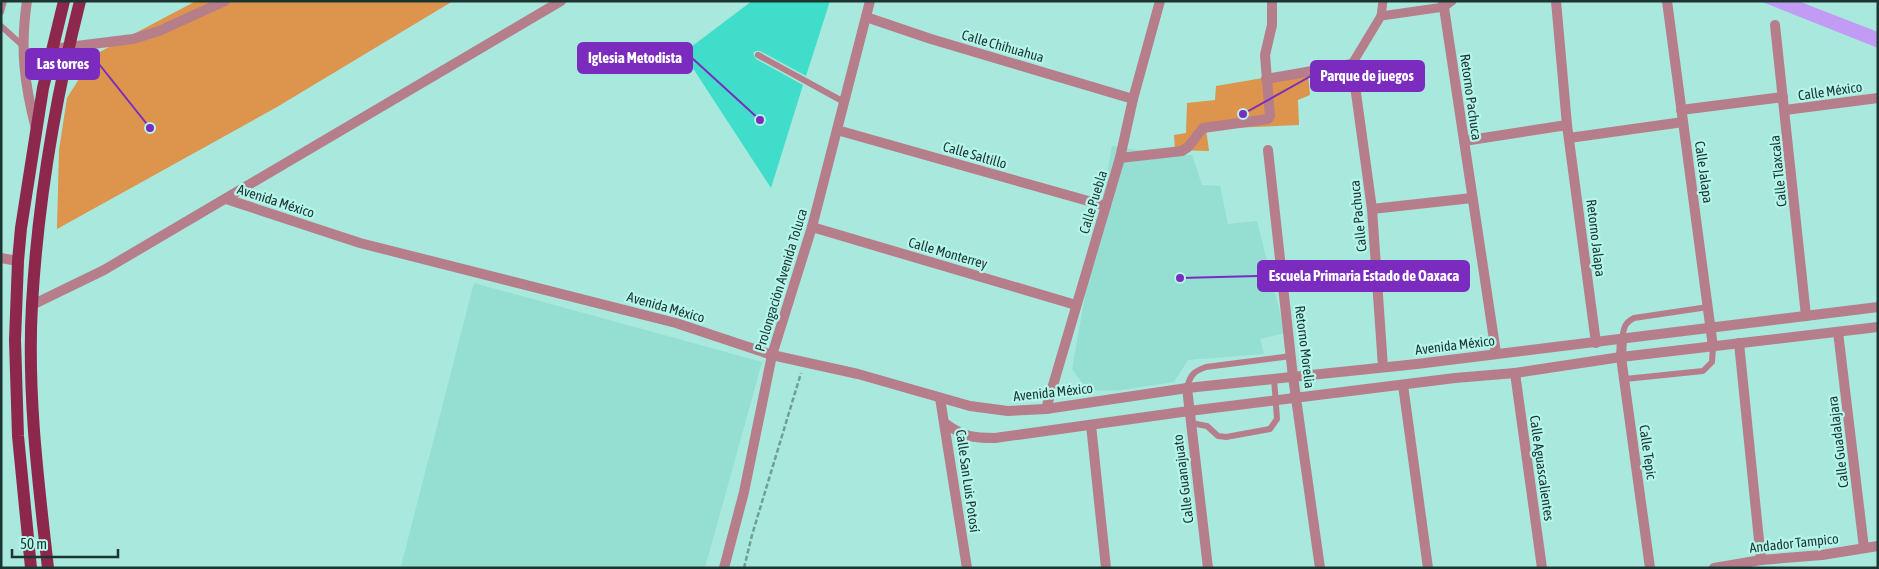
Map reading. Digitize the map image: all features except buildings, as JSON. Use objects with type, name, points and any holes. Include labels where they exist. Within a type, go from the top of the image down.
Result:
[{"type":"main road","points":[[31,568],[17,427],[15,340],[18,261],[21,228],[43,88],[64,1]]},
{"type":"main road","points":[[48,568],[35,441],[32,386],[32,305],[37,242],[49,150],[80,1]]},
{"type":"street","points":[[27,1],[22,45],[26,91],[37,133]]},
{"type":"street","points":[[52,49],[133,39],[159,31],[225,1]]},
{"type":"street","points":[[32,305],[104,270],[562,1]]},
{"type":"street","name":"Prolongación Avenida Toluca","points":[[724,568],[744,492],[772,355],[812,227],[870,1]]},
{"type":"street","name":"Calle Puebla","points":[[1046,409],[1120,158],[1133,99],[1160,1]]},
{"type":"street","points":[[1120,158],[1182,151],[1188,147],[1203,128],[1266,120],[1270,116],[1265,55],[1272,25],[1272,1]]},
{"type":"street","points":[[1266,79],[1352,64],[1381,16],[1383,1]]},
{"type":"street","name":"Retorno Jalapa","points":[[1556,1],[1567,124],[1596,342]]},
{"type":"street","name":"Calle Jalapa","points":[[1667,1],[1713,346]]},
{"type":"street","points":[[1381,16],[1447,3]]},
{"type":"street","name":"Retorno Pachuca","points":[[1447,3],[1464,141],[1496,353]]},
{"type":"street","name":"Calle Chihuahua","points":[[866,17],[931,39],[1133,99]]},
{"type":"street","name":"Calle Tlaxcala","points":[[1775,25],[1806,316]]},
{"type":"street","name":"Calle Pachuca","points":[[1352,64],[1372,209],[1383,367]]},
{"type":"street","points":[[1682,110],[1784,97]]},
{"type":"street","name":"Calle México","points":[[1785,110],[1878,98]]},
{"type":"street","points":[[1569,138],[1683,122]]},
{"type":"street","points":[[1464,141],[1567,124]]},
{"type":"street","name":"Calle Saltillo","points":[[837,130],[1106,206]]},
{"type":"street","name":"Retorno Morelia","points":[[1268,150],[1293,377],[1297,398]]},
{"type":"street","points":[[1372,209],[1472,198]]},
{"type":"street","name":"Avenida México","points":[[226,199],[360,243],[676,323],[772,355],[858,374],[970,406],[1008,411],[1046,409],[1187,388],[1622,339],[1878,307]]},
{"type":"street","name":"Calle Monterrey","points":[[812,227],[1076,304]]},
{"type":"street","points":[[1,258],[18,261]]},
{"type":"street","points":[[946,424],[972,438],[988,438],[1276,400],[1515,373],[1621,356],[1878,327]]},
{"type":"street","name":"Calle Guadalajara","points":[[1838,332],[1864,548]]},
{"type":"street","name":"Calle Tepic","points":[[1622,339],[1621,356],[1650,568]]},
{"type":"street","points":[[1740,343],[1761,560]]},
{"type":"street","name":"Calle Aguascalientes","points":[[1515,373],[1542,568]]},
{"type":"street","points":[[1403,385],[1428,568]]},
{"type":"street","name":"Calle Guanajuato","points":[[1187,388],[1208,568]]},
{"type":"street","name":"Calle San Luis Potosí","points":[[940,398],[946,424],[967,568]]},
{"type":"street","points":[[1297,398],[1320,568]]},
{"type":"street","points":[[1091,425],[1106,568]]},
{"type":"street","name":"Andador Tampico","points":[[1714,568],[1761,560],[1822,555],[1878,546]]},
{"type":"lane","points":[[1,12],[4,1]]},
{"type":"lane","points":[[1,26],[22,45]]},
{"type":"lane","points":[[758,55],[844,102]]},
{"type":"lane","points":[[1622,339],[1624,326],[1634,318],[1708,306]]},
{"type":"lane","points":[[1625,379],[1703,371],[1712,362],[1713,346]]},
{"type":"lane","points":[[1187,388],[1190,377],[1206,367],[1291,356]]},
{"type":"lane","points":[[1191,424],[1207,426],[1218,436],[1226,437],[1270,429],[1277,419],[1274,378]]},
{"type":"path","points":[[744,568],[752,535],[804,362]]},
{"type":"shaded area","points":[[196,1],[453,1],[277,107],[57,229],[59,150],[67,98],[94,55]]},
{"type":"shaded area","points":[[1760,1],[1798,1],[1878,32],[1878,48]]},
{"type":"shaded area","points":[[1308,73],[1310,95],[1298,100],[1299,125],[1206,129],[1209,151],[1175,150],[1174,135],[1186,133],[1187,103],[1215,100],[1216,86]]},
{"type":"shaded area","points":[[1112,146],[1168,155],[1192,155],[1202,185],[1220,186],[1228,224],[1257,221],[1285,333],[1260,339],[1264,354],[1188,360],[1174,382],[1121,390],[1088,391],[1072,369]]},
{"type":"shaded area","points":[[474,283],[762,362],[705,568],[409,568],[401,566]]},
{"type":"place","name":"Parque de juegos","points":[[1243,114]]},
{"type":"place","name":"Iglesia Metodista","points":[[760,120]]},
{"type":"place","name":"Las torres","points":[[150,128]]},
{"type":"place","name":"Escuela Primaria Estado de Oaxaca","points":[[1180,278]]}]
